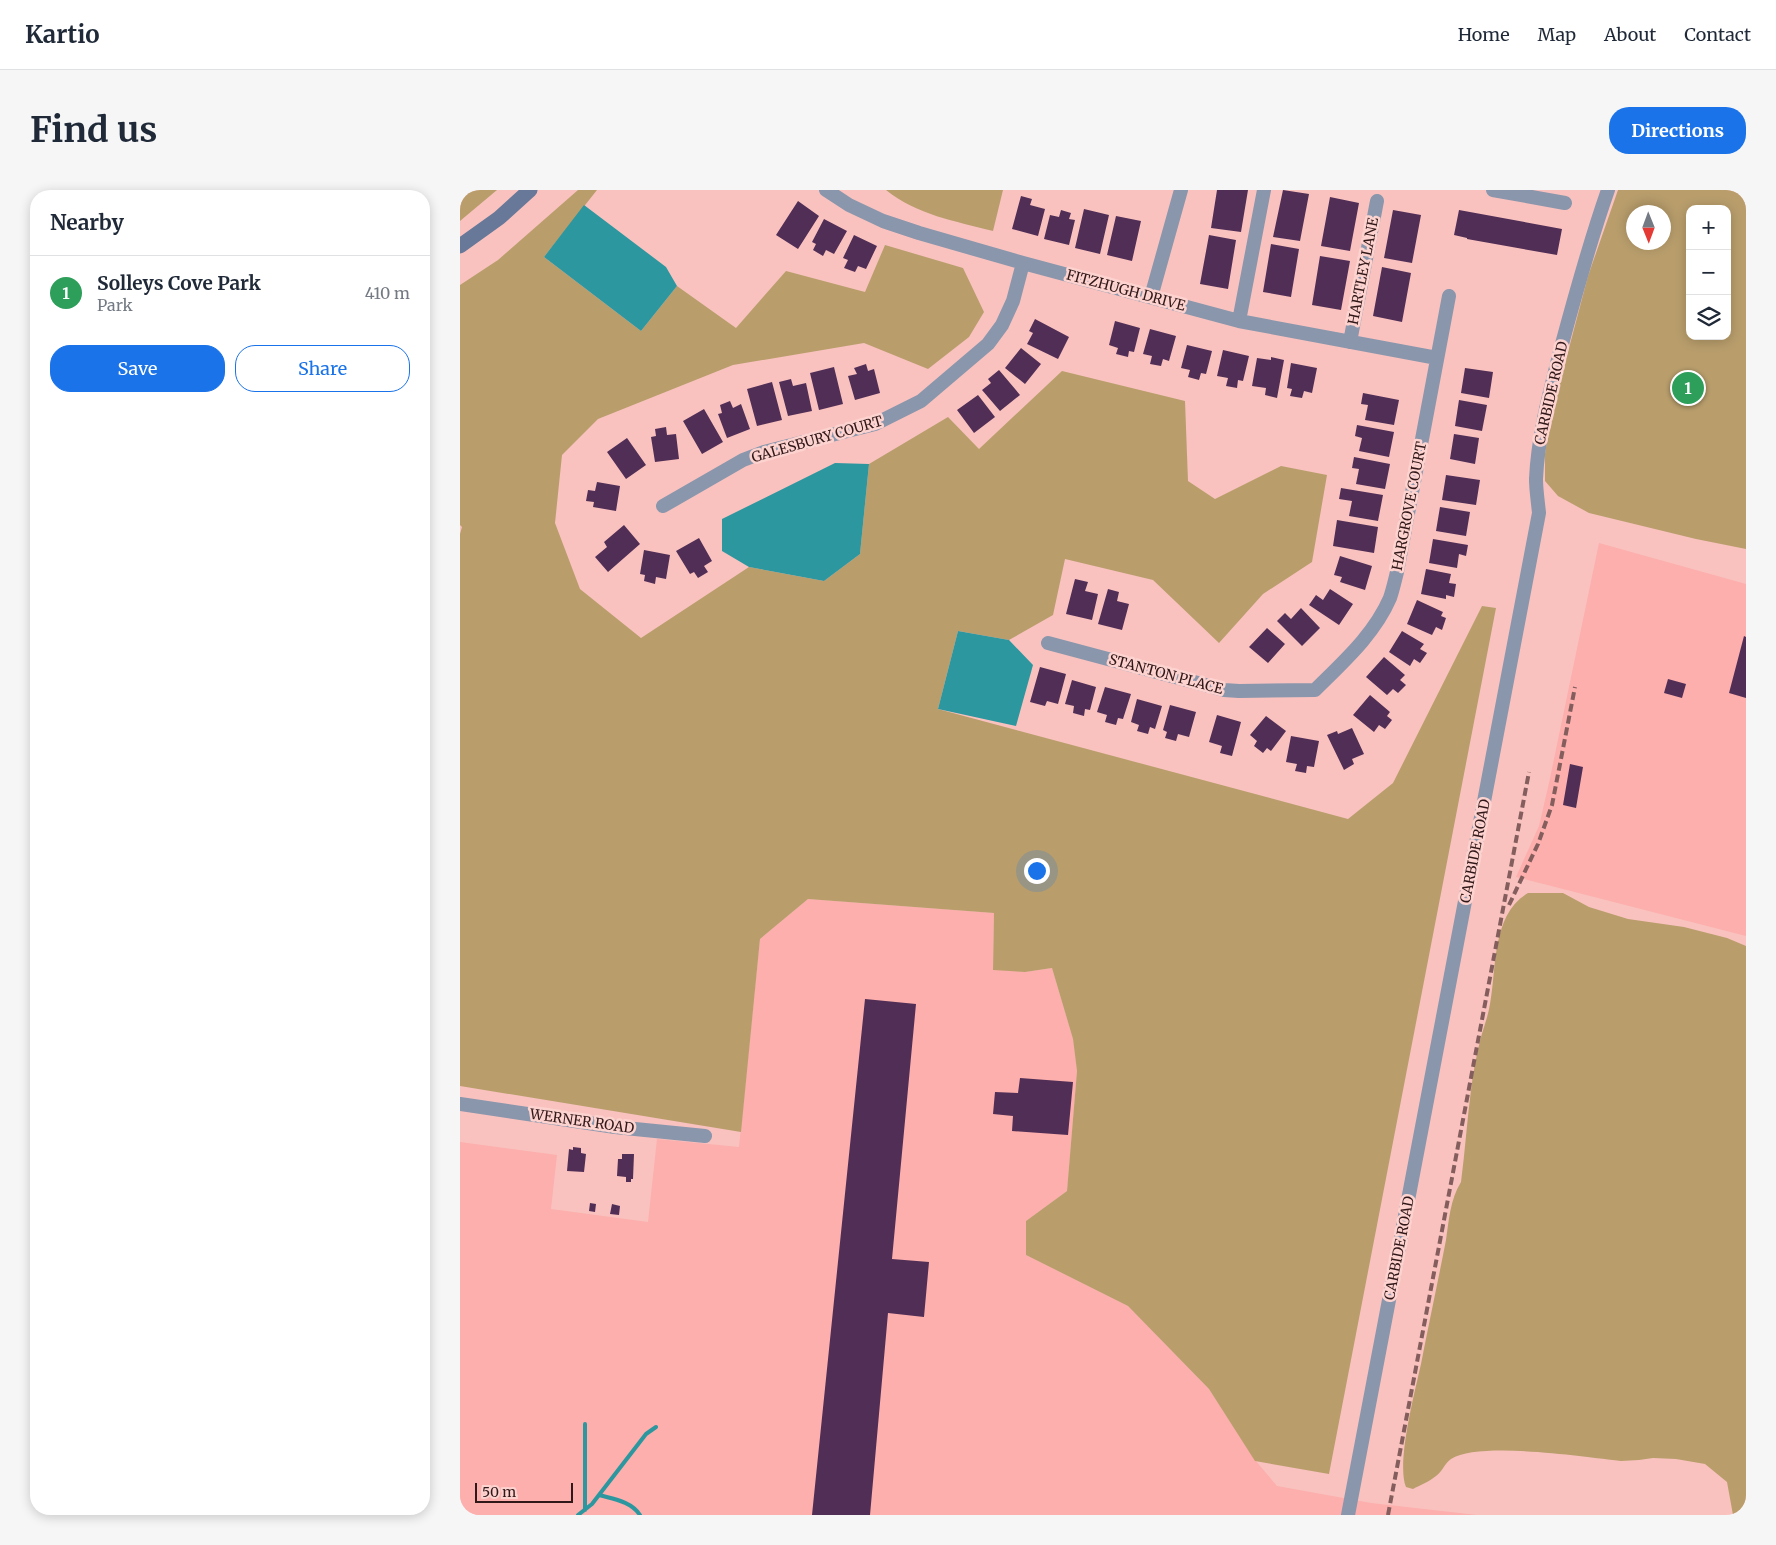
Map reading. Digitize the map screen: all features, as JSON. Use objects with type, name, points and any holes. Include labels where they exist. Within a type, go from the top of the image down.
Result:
[{"type":"main road","points":[[460,246],[499,218],[530,190]]},
{"type":"street","name":"FITZHUGH DRIVE","points":[[826,190],[849,205],[883,221],[1023,263],[1239,321],[1438,358]]},
{"type":"street","points":[[1151,297],[1180,190]]},
{"type":"street","points":[[1239,321],[1264,190]]},
{"type":"street","points":[[1493,190],[1534,194],[1565,203]]},
{"type":"street","name":"CARBIDE ROAD","points":[[1348,1515],[1539,513],[1536,481],[1538,449],[1544,418],[1576,290],[1592,234],[1608,190]]},
{"type":"street","name":"HARTLEY LANE","points":[[1350,342],[1377,200]]},
{"type":"street","name":"GALESBURY COURT","points":[[663,506],[721,472],[764,452],[875,424],[922,401],[975,357],[988,344],[1002,325],[1013,302],[1023,263]]},
{"type":"street","name":"HARGROVE COURT","points":[[1315,690],[1361,643],[1377,621],[1390,597],[1397,572],[1449,296]]},
{"type":"street","name":"STANTON PLACE","points":[[1048,642],[1224,690],[1315,690]]},
{"type":"street","name":"WERNER ROAD","points":[[460,1104],[615,1126],[705,1136]]},
{"type":"shaded area","points":[[460,190],[497,190],[460,221]]},
{"type":"shaded area","points":[[578,190],[597,190],[544,257],[641,331],[677,286],[736,328],[786,271],[865,292],[885,245],[963,268],[984,312],[969,337],[928,369],[864,343],[733,365],[598,419],[562,455],[555,523],[580,589],[641,638],[749,567],[824,581],[860,554],[869,464],[948,417],[979,449],[1062,371],[1185,401],[1188,481],[1215,499],[1281,466],[1327,475],[1312,562],[1263,594],[1219,643],[1153,580],[1065,559],[1053,615],[1009,640],[958,631],[938,709],[1348,819],[1393,783],[1482,606],[1496,608],[1329,1474],[1255,1461],[1209,1389],[1128,1306],[1026,1255],[1026,1221],[1067,1191],[1077,1071],[1073,1039],[1052,968],[1025,972],[993,970],[994,913],[808,899],[760,939],[741,1132],[460,1086],[460,534],[462,527],[460,525],[460,285],[498,260]]},
{"type":"shaded area","points":[[886,190],[1003,190],[993,231],[923,211],[910,206]]},
{"type":"shaded area","points":[[1618,190],[1746,190],[1746,549],[1589,513],[1558,496],[1545,481],[1545,454],[1550,420],[1588,276]]},
{"type":"shaded area","points":[[1599,543],[1746,584],[1746,936],[1516,877],[1539,826]]},
{"type":"shaded area","points":[[1528,893],[1563,893],[1589,907],[1628,919],[1684,927],[1727,938],[1746,946],[1746,1515],[1733,1515],[1727,1482],[1705,1464],[1676,1459],[1653,1458],[1621,1461],[1533,1452],[1485,1451],[1465,1454],[1451,1459],[1430,1480],[1413,1489],[1406,1487],[1403,1462],[1411,1409],[1454,1196],[1461,1182],[1473,1078],[1489,1009],[1498,943],[1507,915],[1516,903]]},
{"type":"shaded area","points":[[808,899],[994,913],[993,969],[1025,972],[1052,968],[1073,1039],[1077,1071],[1067,1191],[1026,1221],[1026,1255],[1128,1306],[1209,1389],[1255,1460],[1277,1486],[1371,1503],[1477,1515],[460,1515],[460,1142],[557,1155],[551,1209],[648,1222],[657,1139],[739,1147],[760,939]]},
{"type":"water","points":[[584,205],[666,267],[677,286],[641,331],[544,257]]},
{"type":"water","points":[[835,463],[869,464],[860,554],[824,581],[749,567],[722,551],[722,519]]},
{"type":"water","points":[[958,631],[1009,640],[1033,665],[1016,726],[938,709]]},
{"type":"building","points":[[1217,190],[1248,190],[1241,232],[1211,228]]},
{"type":"building","points":[[1283,190],[1309,194],[1300,241],[1273,237]]},
{"type":"building","points":[[1021,196],[1032,199],[1030,205],[1045,209],[1038,236],[1012,229]]},
{"type":"building","points":[[1330,197],[1359,203],[1350,251],[1321,246]]},
{"type":"building","points":[[798,201],[819,216],[798,249],[776,235]]},
{"type":"building","points":[[1084,209],[1109,215],[1100,254],[1075,248]]},
{"type":"building","points":[[1061,210],[1071,213],[1069,219],[1075,220],[1069,245],[1044,239],[1050,215],[1059,217]]},
{"type":"building","points":[[1393,210],[1421,215],[1412,263],[1384,258]]},
{"type":"building","points":[[1459,210],[1562,229],[1557,255],[1454,235]]},
{"type":"building","points":[[1116,216],[1141,221],[1132,261],[1107,255]]},
{"type":"building","points":[[824,219],[847,231],[834,254],[826,250],[823,256],[813,250],[816,244],[812,242]]},
{"type":"building","points":[[854,235],[877,246],[866,269],[858,266],[855,272],[844,268],[848,260],[843,258]]},
{"type":"building","points":[[1209,235],[1236,240],[1228,289],[1200,284]]},
{"type":"building","points":[[1271,244],[1299,249],[1291,297],[1263,292]]},
{"type":"building","points":[[1320,256],[1350,261],[1341,310],[1312,305]]},
{"type":"building","points":[[1382,267],[1411,273],[1402,322],[1373,316]]},
{"type":"building","points":[[1035,319],[1069,337],[1058,359],[1027,344],[1033,333],[1029,331]]},
{"type":"building","points":[[1115,321],[1140,328],[1134,352],[1129,351],[1128,357],[1116,354],[1118,348],[1109,345]]},
{"type":"building","points":[[1150,329],[1176,336],[1169,361],[1163,359],[1161,366],[1150,364],[1152,356],[1143,354]]},
{"type":"building","points":[[1187,345],[1212,351],[1206,374],[1201,373],[1199,380],[1188,377],[1190,370],[1181,368]]},
{"type":"building","points":[[1021,348],[1041,364],[1025,384],[1005,368]]},
{"type":"building","points":[[1223,350],[1249,356],[1243,381],[1238,380],[1237,388],[1226,386],[1228,378],[1217,376]]},
{"type":"building","points":[[1271,357],[1284,360],[1277,398],[1265,395],[1266,388],[1252,386],[1257,358],[1271,360]]},
{"type":"building","points":[[1291,363],[1317,368],[1312,393],[1304,391],[1302,398],[1290,396],[1292,389],[1287,388]]},
{"type":"building","points":[[866,364],[868,371],[874,369],[880,393],[855,400],[848,376],[857,374],[854,368]]},
{"type":"building","points":[[834,367],[843,404],[819,410],[810,373]]},
{"type":"building","points":[[1465,368],[1493,372],[1489,398],[1461,393]]},
{"type":"building","points":[[999,370],[1020,395],[1000,411],[982,390],[991,383],[988,379]]},
{"type":"building","points":[[791,379],[793,386],[806,383],[812,411],[788,416],[779,382]]},
{"type":"building","points":[[772,382],[782,420],[757,426],[747,389]]},
{"type":"building","points":[[1363,393],[1399,400],[1394,425],[1365,420],[1368,405],[1361,404]]},
{"type":"building","points":[[978,395],[995,417],[974,433],[957,410]]},
{"type":"building","points":[[1459,400],[1487,405],[1482,431],[1455,426]]},
{"type":"building","points":[[730,401],[733,408],[741,404],[750,429],[727,438],[718,414],[722,413],[720,405]]},
{"type":"building","points":[[704,409],[723,442],[702,454],[683,421]]},
{"type":"building","points":[[1357,425],[1394,432],[1389,457],[1359,451],[1362,438],[1355,436]]},
{"type":"building","points":[[666,427],[667,435],[676,434],[679,459],[655,462],[651,437],[656,436],[655,429]]},
{"type":"building","points":[[1454,434],[1479,438],[1475,464],[1450,459]]},
{"type":"building","points":[[627,438],[646,465],[626,479],[607,452]]},
{"type":"building","points":[[1354,457],[1390,464],[1385,489],[1356,484],[1359,469],[1352,468]]},
{"type":"building","points":[[1446,475],[1480,480],[1476,505],[1442,500]]},
{"type":"building","points":[[597,482],[620,486],[616,511],[593,507],[594,502],[586,501],[588,490],[595,491]]},
{"type":"building","points":[[1341,488],[1383,495],[1378,521],[1349,516],[1352,501],[1339,499]]},
{"type":"building","points":[[1440,507],[1470,512],[1466,536],[1436,531]]},
{"type":"building","points":[[1337,520],[1378,527],[1374,553],[1333,546]]},
{"type":"building","points":[[624,525],[640,544],[608,572],[595,557],[607,547],[604,542]]},
{"type":"building","points":[[699,538],[712,561],[704,566],[708,572],[698,578],[694,572],[690,574],[676,551]]},
{"type":"building","points":[[1433,539],[1468,545],[1466,556],[1459,554],[1457,568],[1429,563]]},
{"type":"building","points":[[644,550],[670,555],[666,579],[656,577],[655,584],[644,581],[645,575],[640,574]]},
{"type":"building","points":[[1340,556],[1372,566],[1365,590],[1340,582],[1342,577],[1334,575]]},
{"type":"building","points":[[1426,569],[1451,574],[1449,583],[1456,584],[1454,597],[1446,595],[1446,599],[1421,594]]},
{"type":"building","points":[[1075,579],[1088,582],[1085,591],[1098,594],[1092,620],[1066,614]]},
{"type":"building","points":[[1108,589],[1119,592],[1117,601],[1129,604],[1122,630],[1098,624]]},
{"type":"building","points":[[1330,589],[1353,604],[1339,625],[1309,605],[1316,595],[1323,600]]},
{"type":"building","points":[[1417,600],[1443,612],[1441,616],[1446,618],[1442,630],[1436,627],[1432,635],[1407,624]]},
{"type":"building","points":[[1301,608],[1320,628],[1302,646],[1277,621],[1285,613],[1291,619]]},
{"type":"building","points":[[1267,628],[1285,644],[1268,663],[1249,647]]},
{"type":"building","points":[[1402,631],[1424,644],[1420,649],[1427,653],[1420,663],[1414,659],[1410,666],[1389,652]]},
{"type":"building","points":[[1744,636],[1746,637],[1746,698],[1729,693]]},
{"type":"building","points":[[1384,657],[1405,675],[1400,680],[1406,685],[1398,693],[1393,689],[1387,695],[1366,677]]},
{"type":"building","points":[[1040,667],[1066,674],[1058,704],[1047,701],[1045,706],[1030,702]]},
{"type":"building","points":[[1668,679],[1686,684],[1682,698],[1664,693]]},
{"type":"building","points":[[1072,680],[1096,687],[1090,710],[1085,709],[1084,716],[1073,713],[1074,706],[1065,704]]},
{"type":"building","points":[[1105,687],[1131,694],[1123,719],[1118,718],[1116,725],[1105,722],[1107,715],[1097,712]]},
{"type":"building","points":[[1370,695],[1390,712],[1387,716],[1392,720],[1385,729],[1379,725],[1374,732],[1353,715]]},
{"type":"building","points":[[1137,699],[1162,706],[1155,729],[1150,727],[1148,734],[1137,731],[1139,725],[1131,722]]},
{"type":"building","points":[[1170,705],[1196,712],[1189,737],[1178,734],[1176,741],[1165,738],[1167,732],[1163,730]]},
{"type":"building","points":[[1217,715],[1241,722],[1232,756],[1220,753],[1222,746],[1209,742]]},
{"type":"building","points":[[1266,716],[1286,731],[1271,751],[1267,748],[1263,753],[1254,746],[1257,741],[1250,735]]},
{"type":"building","points":[[1352,728],[1364,754],[1352,759],[1354,764],[1344,770],[1327,735],[1337,731],[1338,734]]},
{"type":"building","points":[[1291,736],[1319,741],[1314,767],[1307,766],[1306,773],[1295,771],[1297,764],[1286,762]]},
{"type":"building","points":[[1570,764],[1583,767],[1576,808],[1563,805]]},
{"type":"building","points":[[865,999],[916,1004],[892,1259],[929,1262],[924,1317],[888,1313],[870,1515],[812,1515]]},
{"type":"building","points":[[1020,1078],[1073,1082],[1068,1135],[1012,1131],[1013,1116],[993,1114],[995,1092],[1018,1093]]},
{"type":"building","points":[[573,1147],[581,1148],[581,1153],[586,1154],[584,1172],[567,1171],[569,1149],[573,1150]]},
{"type":"building","points":[[622,1154],[634,1154],[633,1179],[631,1179],[631,1182],[626,1182],[626,1177],[617,1176],[618,1159],[622,1159]]},
{"type":"building","points":[[590,1203],[596,1204],[595,1212],[589,1211]]},
{"type":"building","points":[[612,1204],[620,1206],[619,1215],[610,1214]]},
{"type":"waterway","points":[[585,1424],[585,1510]]},
{"type":"waterway","points":[[578,1515],[592,1504],[646,1434],[656,1427]]},
{"type":"waterway","points":[[599,1495],[627,1504],[640,1515]]},
{"type":"railway","points":[[1509,905],[1538,844],[1552,805],[1575,687]]},
{"type":"railway","points":[[1388,1515],[1529,772]]},
{"type":"place","name":"Solleys Cove Park","points":[[1688,388]]}]
